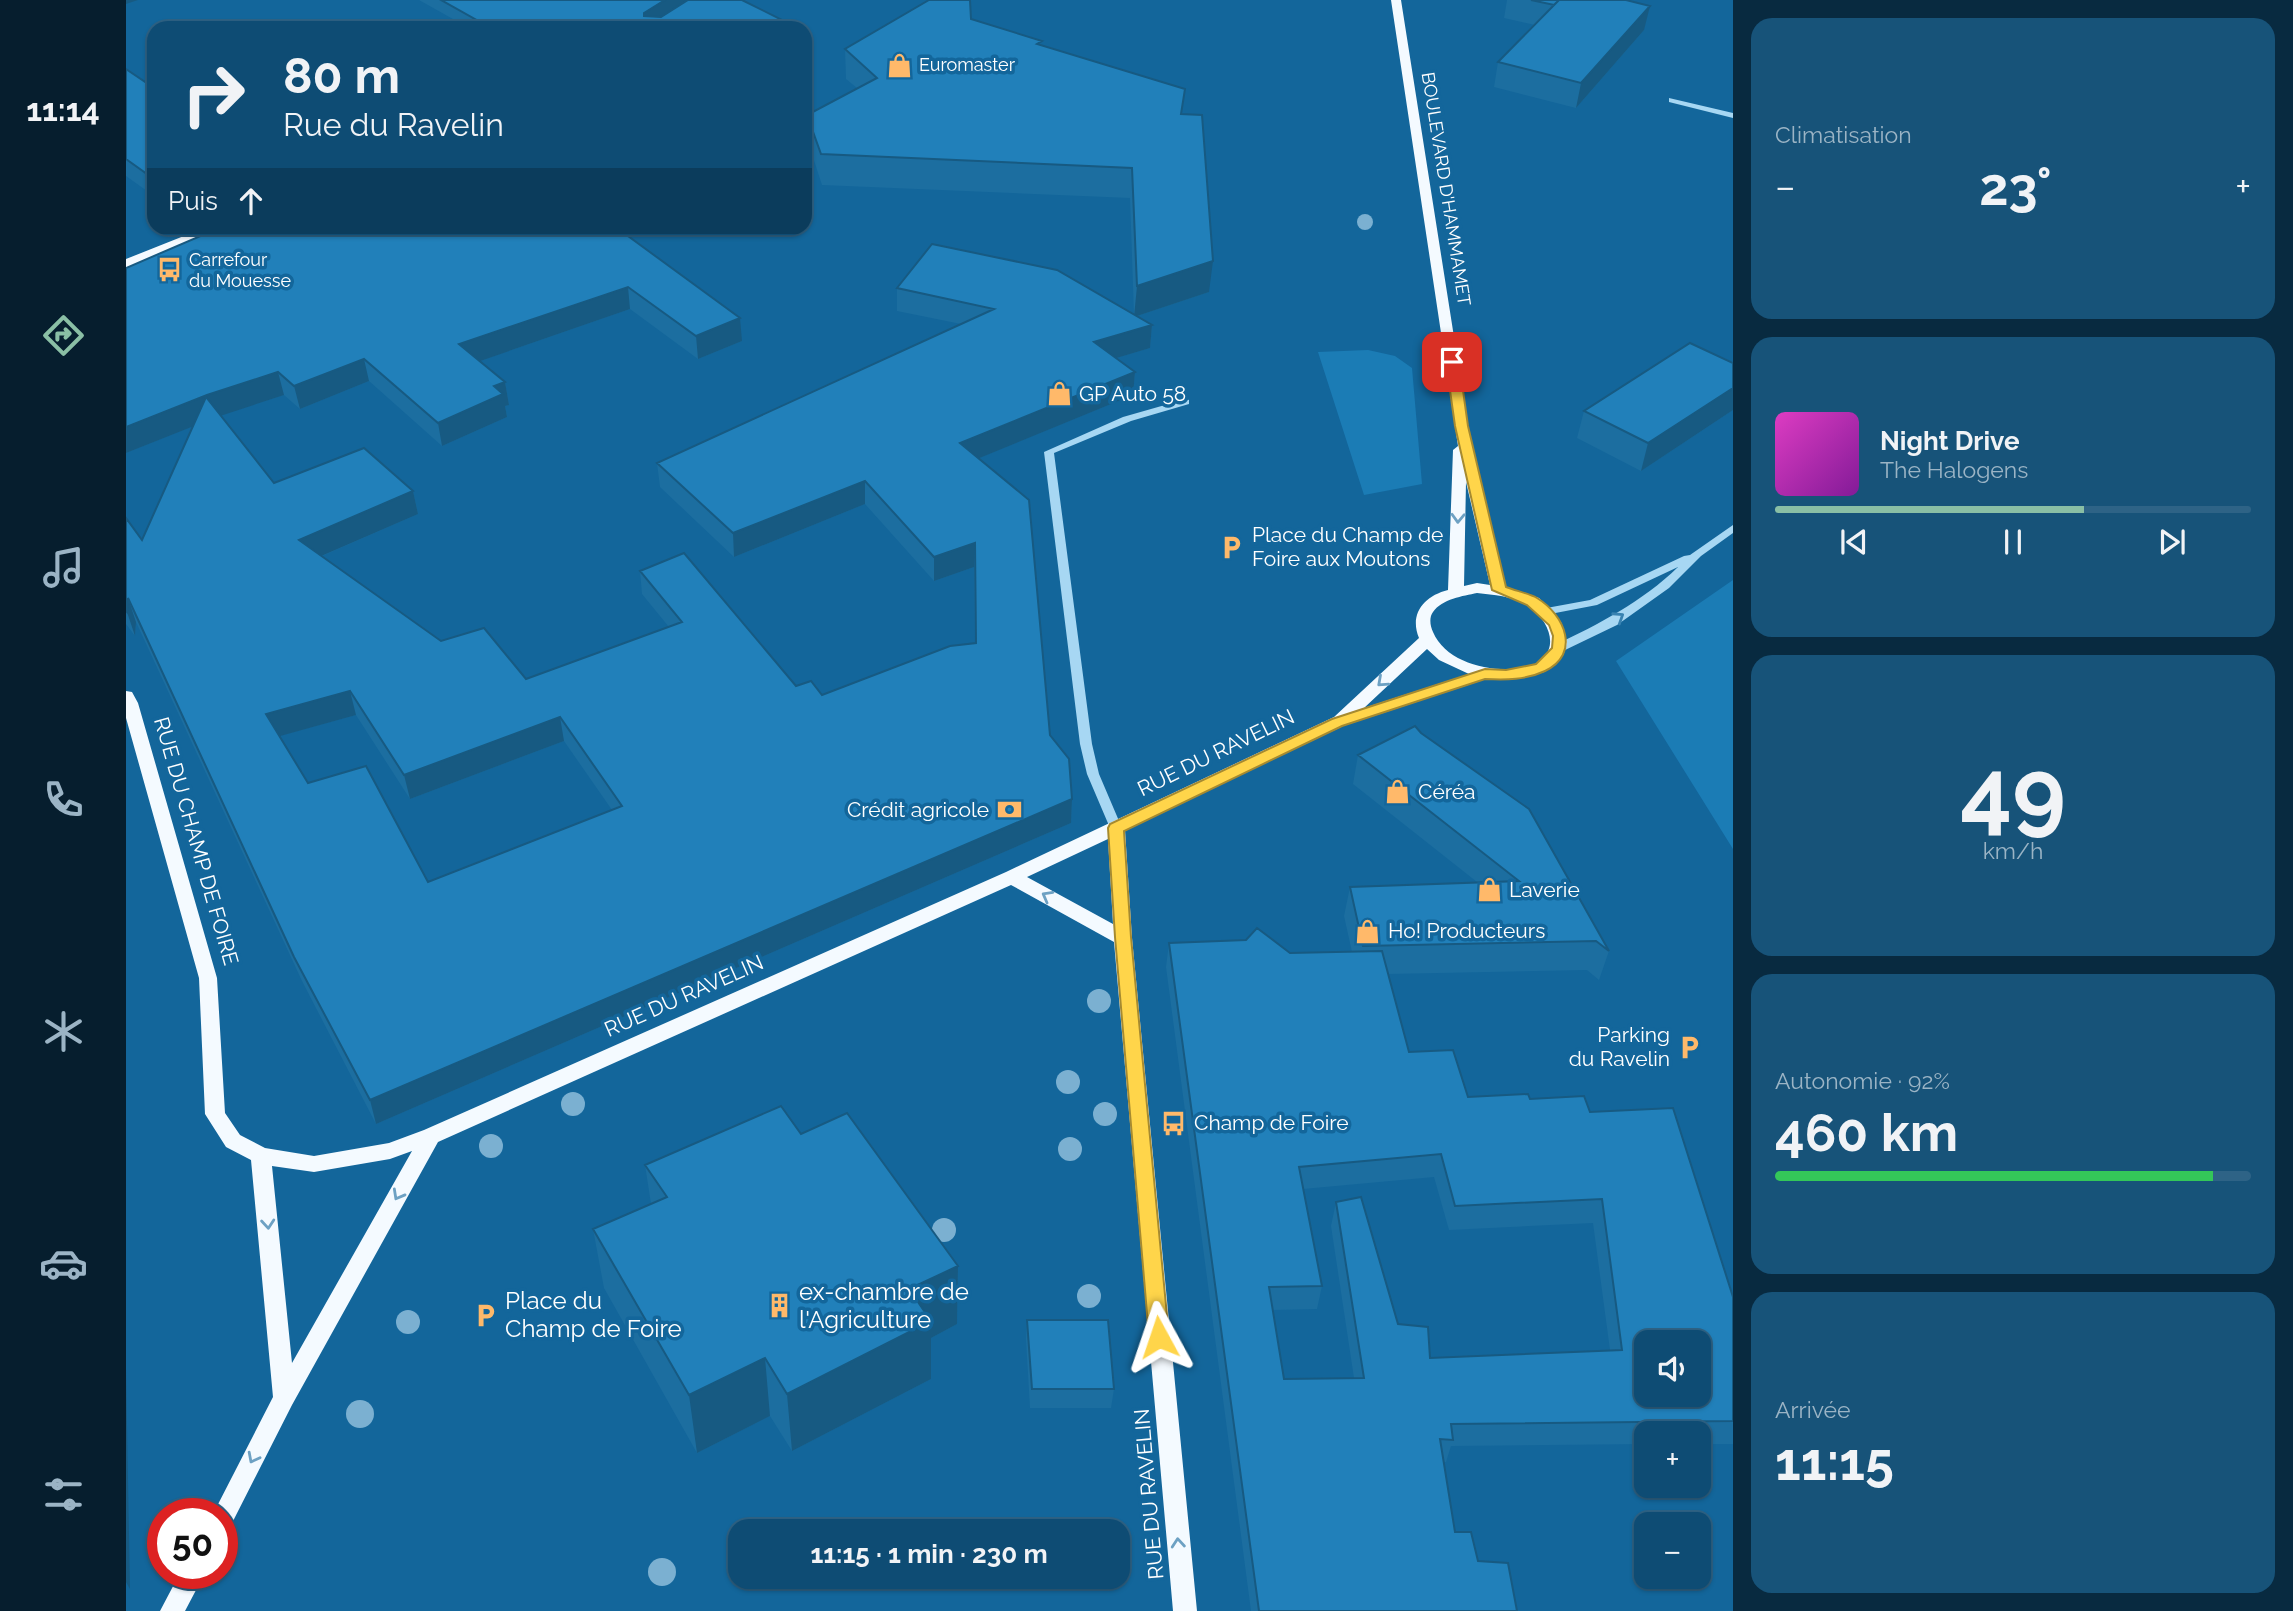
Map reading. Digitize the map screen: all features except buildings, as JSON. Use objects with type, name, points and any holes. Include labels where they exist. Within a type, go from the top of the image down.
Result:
[{"type":"main road","name":"BOULEVARD D'HAMMAMET","points":[[1396,0],[1461,426],[1499,590]]},
{"type":"main road","points":[[126,264],[197,235]]},
{"type":"main road","name":"BOULEVARD D'HAMMAMET","points":[[1456,590],[1461,426]]},
{"type":"main road","points":[[1456,590],[1499,590],[1532,602],[1556,623],[1560,636],[1559,648],[1552,659],[1533,670],[1506,675],[1485,674],[1450,662],[1426,641],[1421,628],[1423,616],[1429,605],[1440,596],[1456,590]]},
{"type":"main road","name":"RUE DU RAVELIN","points":[[1337,722],[1426,641]]},
{"type":"main road","name":"RUE DU RAVELIN","points":[[261,1156],[314,1164],[390,1152],[431,1136],[1012,877],[1337,722],[1485,674]]},
{"type":"main road","name":"RUE DU CHAMP DE FOIRE","points":[[126,695],[131,703],[208,978],[215,1114],[233,1141],[261,1156]]},
{"type":"main road","name":"RUE DU RAVELIN","points":[[1116,828],[1123,937],[1185,1611]]},
{"type":"main road","points":[[1012,877],[1123,937]]},
{"type":"main road","points":[[233,1498],[284,1398],[431,1136]]},
{"type":"main road","points":[[261,1156],[284,1398]]},
{"type":"main road","points":[[172,1611],[184,1589]]},
{"type":"street","points":[[1672,100],[1733,116]]},
{"type":"street","points":[[1116,828],[1093,774],[1086,744],[1049,452],[1127,419],[1186,402]]},
{"type":"street","points":[[1559,648],[1613,621],[1665,586],[1697,554],[1733,528]]},
{"type":"street","points":[[1545,611],[1593,603],[1697,554]]},
{"type":"shaded area","points":[[1368,350],[1395,356],[1412,368],[1422,484],[1364,495],[1318,352]]},
{"type":"shaded area","points":[[1733,580],[1733,849],[1616,661]]},
{"type":"place","name":"Euromaster","points":[[899,65]]},
{"type":"place","name":"Carrefour du Mouesse","points":[[169,270]]},
{"type":"place","name":"GP Auto 58","points":[[1059,394]]},
{"type":"place","name":"Place du Champ de Foire aux Moutons","points":[[1232,547]]},
{"type":"place","name":"Céréa","points":[[1398,792]]},
{"type":"place","name":"Crédit agricole","points":[[1009,810]]},
{"type":"place","name":"Laverie","points":[[1489,890]]},
{"type":"place","name":"Ho! Producteurs","points":[[1368,931]]},
{"type":"place","name":"Parking du Ravelin","points":[[1690,1047]]},
{"type":"place","name":"Champ de Foire","points":[[1174,1123]]},
{"type":"place","name":"ex-chambre de l'Agriculture","points":[[779,1306]]},
{"type":"place","name":"Place du Champ de Foire","points":[[485,1315]]},
{"type":"route","points":[[1159,1337],[1123,937],[1116,828],[1337,722],[1485,674],[1525,673],[1552,659],[1559,648],[1560,636],[1556,623],[1532,602],[1499,590],[1461,426],[1452,362]]}]
